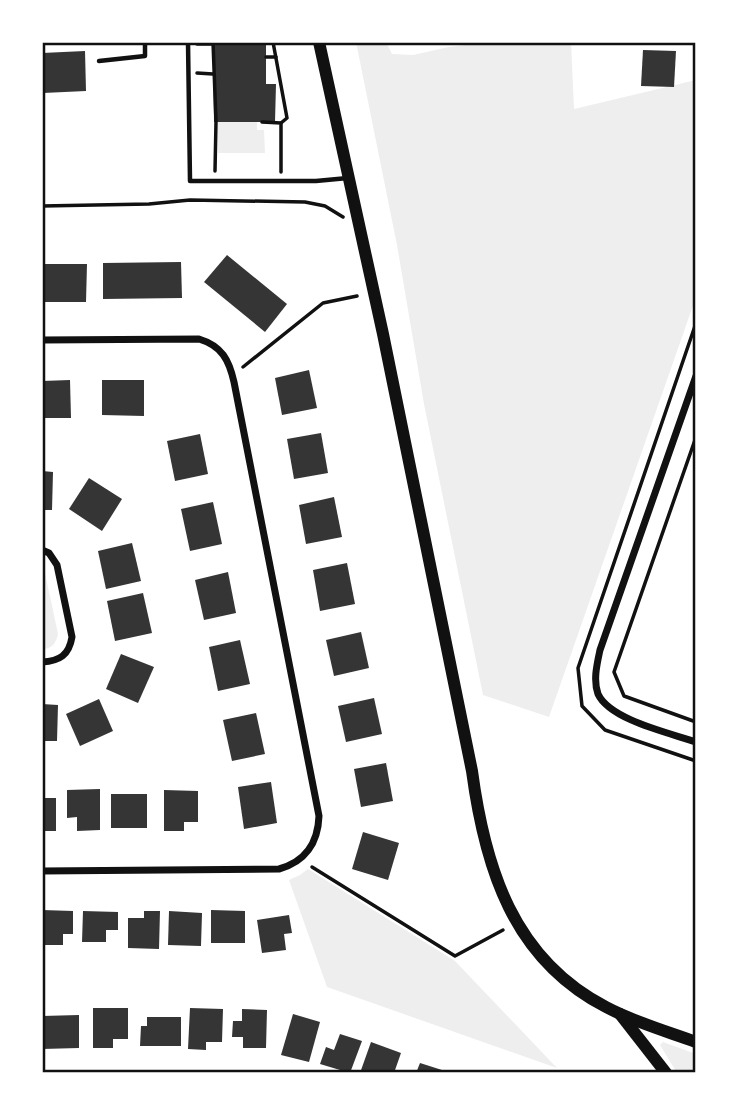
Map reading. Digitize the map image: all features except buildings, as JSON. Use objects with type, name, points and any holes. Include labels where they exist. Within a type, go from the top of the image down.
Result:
[{"type":"street","points":[[319,42],[383,334],[491,866],[510,911],[536,948],[575,986],[620,1014],[696,1042]]},
{"type":"street","points":[[42,340],[200,339],[215,345],[226,358],[234,382],[319,816],[318,828],[310,849],[297,863],[279,869],[42,871]]},
{"type":"street","points":[[696,376],[600,650],[596,682],[598,694],[604,704],[613,711],[696,741]]},
{"type":"street","points":[[42,550],[49,553],[57,565],[72,637],[65,656],[42,662]]},
{"type":"street","points":[[620,1014],[666,1073]]},
{"type":"lane","points":[[99,61],[145,56],[145,42]]},
{"type":"lane","points":[[188,42],[190,181],[316,181],[348,177]]},
{"type":"path","points":[[262,122],[281,123],[287,118],[273,42]]},
{"type":"path","points":[[199,44],[213,43],[215,181]]},
{"type":"path","points":[[266,57],[276,57]]},
{"type":"path","points":[[199,73],[213,74]]},
{"type":"path","points":[[281,123],[281,181]]},
{"type":"path","points":[[42,206],[149,204],[190,200],[305,202],[325,206],[341,218]]},
{"type":"path","points":[[243,367],[323,303],[357,296]]},
{"type":"path","points":[[696,437],[614,672],[624,696],[696,722]]},
{"type":"path","points":[[312,867],[455,956],[503,930]]},
{"type":"shaded area","points":[[356,42],[386,42],[392,54],[413,55],[491,42],[571,42],[574,109],[696,80],[696,297],[549,717],[483,695],[424,404],[397,245]]},
{"type":"shaded area","points":[[218,122],[257,122],[257,130],[264,130],[265,153],[218,153]]},
{"type":"shaded area","points":[[42,568],[58,634],[53,645],[42,649]]},
{"type":"shaded area","points":[[308,869],[455,961],[557,1068],[327,987],[289,880]]},
{"type":"shaded area","points":[[663,1042],[696,1054],[696,1073],[677,1073],[660,1045]]}]
